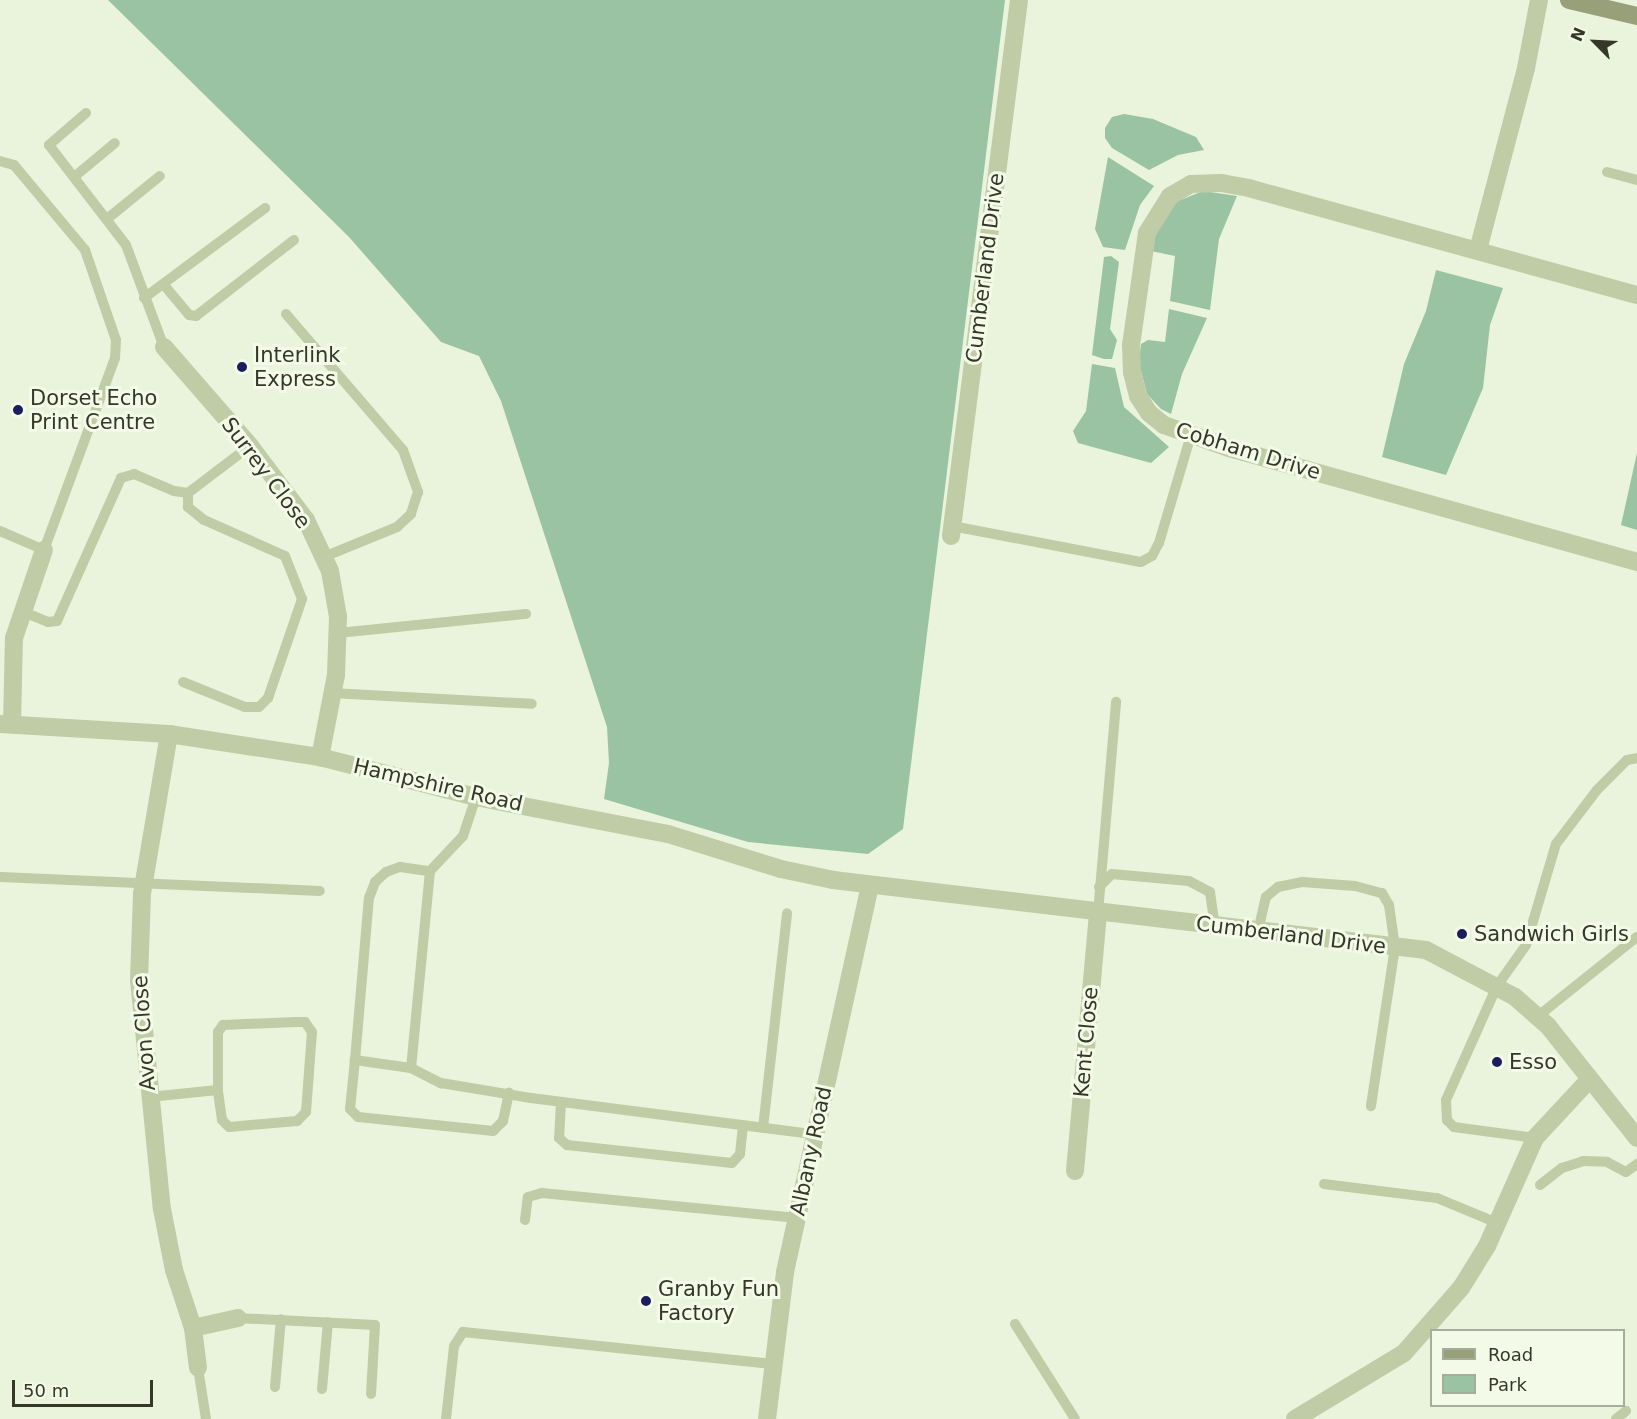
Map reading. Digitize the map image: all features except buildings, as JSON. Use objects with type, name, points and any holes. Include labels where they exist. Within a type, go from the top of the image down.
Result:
[{"type":"main road","points":[[1569,0],[1637,16]]},
{"type":"street","name":"Cumberland Drive","points":[[952,531],[1019,0]]},
{"type":"street","points":[[1478,250],[1526,68],[1539,0]]},
{"type":"street","name":"Cobham Drive","points":[[1637,295],[1249,188],[1220,183],[1191,184],[1170,196],[1147,234],[1134,314],[1132,372],[1138,396],[1149,413],[1164,425],[1191,435],[1637,562]]},
{"type":"street","name":"Surrey Close","points":[[164,347],[250,446],[306,520],[330,571],[338,633],[332,693],[320,757]]},
{"type":"street","points":[[6,724],[14,638],[21,611],[44,550]]},
{"type":"street","name":"Hampshire Road","points":[[6,724],[169,734],[320,757],[476,797],[668,834],[781,869],[870,885]]},
{"type":"street","name":"Avon Close","points":[[169,734],[143,885],[139,980],[149,1097],[164,1219],[174,1270],[193,1328],[198,1368]]},
{"type":"street","name":"Cumberland Drive","points":[[870,885],[1426,950],[1497,986],[1537,1017],[1588,1082],[1637,1138]]},
{"type":"street","name":"Albany Road","points":[[767,1419],[796,1218],[870,885]]},
{"type":"street","name":"Kent Close","points":[[1075,1171],[1098,913]]},
{"type":"street","points":[[1294,1419],[1404,1353],[1461,1288],[1497,1223],[1535,1138],[1588,1082]]},
{"type":"street","points":[[193,1328],[238,1318]]},
{"type":"lane","points":[[86,112],[49,145],[126,245],[164,347]]},
{"type":"lane","points":[[74,177],[115,143]]},
{"type":"lane","points":[[0,161],[14,165],[85,250],[116,340],[115,358],[44,550],[0,531]]},
{"type":"lane","points":[[1607,172],[1637,180]]},
{"type":"lane","points":[[107,219],[160,176]]},
{"type":"lane","points":[[144,298],[265,208]]},
{"type":"lane","points":[[164,285],[189,315],[196,316],[294,240]]},
{"type":"lane","points":[[286,314],[403,450],[418,492],[411,514],[397,527],[324,557]]},
{"type":"lane","points":[[952,531],[1142,562],[1152,556],[1159,543],[1191,435]]},
{"type":"lane","points":[[188,493],[250,446]]},
{"type":"lane","points":[[21,611],[48,622],[57,621],[121,478],[134,474],[188,493]]},
{"type":"lane","points":[[183,682],[245,707],[259,707],[268,698],[302,599],[285,556],[204,520],[188,507],[188,493]]},
{"type":"lane","points":[[338,633],[526,614]]},
{"type":"lane","points":[[332,693],[532,704]]},
{"type":"lane","points":[[1098,913],[1116,702]]},
{"type":"lane","points":[[1535,1138],[1454,1126],[1444,1111],[1467,1050],[1497,986],[1526,945],[1556,844],[1597,790],[1627,760],[1637,758]]},
{"type":"lane","points":[[411,1068],[430,871],[463,836],[476,797]]},
{"type":"lane","points":[[430,871],[400,867],[386,872],[375,882],[369,898],[350,1109],[358,1117],[493,1131],[503,1121],[509,1093]]},
{"type":"lane","points":[[1099,887],[1112,874],[1189,881],[1210,892],[1215,926]]},
{"type":"lane","points":[[1,877],[320,891]]},
{"type":"lane","points":[[1258,931],[1266,897],[1278,887],[1302,882],[1355,886],[1382,893],[1389,904],[1395,947],[1371,1106]]},
{"type":"lane","points":[[763,1128],[787,913]]},
{"type":"lane","points":[[1537,1017],[1637,937]]},
{"type":"lane","points":[[305,1022],[312,1032],[306,1112],[297,1121],[229,1126],[222,1120],[218,1090],[218,1032],[224,1025],[305,1022]]},
{"type":"lane","points":[[355,1060],[411,1068],[441,1083],[561,1102],[813,1134]]},
{"type":"lane","points":[[149,1097],[218,1090]]},
{"type":"lane","points":[[561,1102],[559,1138],[567,1145],[732,1163],[740,1154],[743,1125]]},
{"type":"lane","points":[[1540,1185],[1562,1168],[1584,1161],[1596,1159],[1626,1172],[1637,1164]]},
{"type":"lane","points":[[1324,1184],[1437,1198],[1497,1223]]},
{"type":"lane","points":[[525,1220],[528,1197],[542,1193],[796,1218]]},
{"type":"lane","points":[[238,1318],[375,1325],[371,1394]]},
{"type":"lane","points":[[275,1387],[281,1319]]},
{"type":"lane","points":[[322,1389],[328,1322]]},
{"type":"lane","points":[[1015,1324],[1075,1419]]},
{"type":"lane","points":[[446,1419],[454,1346],[463,1332],[774,1365]]},
{"type":"lane","points":[[198,1368],[206,1419]]},
{"type":"lane","points":[[1616,1419],[1626,1412]]},
{"type":"green space","points":[[108,0],[1005,0],[903,829],[868,854],[748,842],[604,799],[609,763],[607,727],[501,401],[479,356],[441,342],[349,237]]},
{"type":"green space","points":[[1124,114],[1153,119],[1196,137],[1204,150],[1178,155],[1149,170],[1112,148],[1105,138],[1105,128],[1112,117]]},
{"type":"green space","points":[[1108,157],[1154,186],[1140,205],[1125,250],[1103,247],[1095,229]]},
{"type":"green space","points":[[1203,191],[1237,196],[1219,239],[1210,310],[1170,301],[1175,256],[1151,251],[1159,222],[1178,201]]},
{"type":"green space","points":[[1111,256],[1119,262],[1110,329],[1117,340],[1112,359],[1104,359],[1092,355],[1104,257]]},
{"type":"green space","points":[[1436,270],[1503,288],[1490,325],[1483,388],[1446,475],[1382,457],[1404,364],[1426,311]]},
{"type":"green space","points":[[1169,309],[1207,318],[1182,374],[1171,414],[1161,409],[1147,394],[1139,363],[1141,344],[1148,340],[1165,342]]},
{"type":"green space","points":[[1092,364],[1115,368],[1124,407],[1169,447],[1151,463],[1078,443],[1073,431],[1086,411]]},
{"type":"green space","points":[[1637,453],[1637,530],[1621,525]]},
{"type":"place","name":"Interlink Express","points":[[242,367]]},
{"type":"place","name":"Dorset Echo Print Centre","points":[[18,410]]},
{"type":"place","name":"Sandwich Girls","points":[[1462,934]]},
{"type":"place","name":"Esso","points":[[1497,1062]]},
{"type":"place","name":"Granby Fun Factory","points":[[646,1301]]}]
